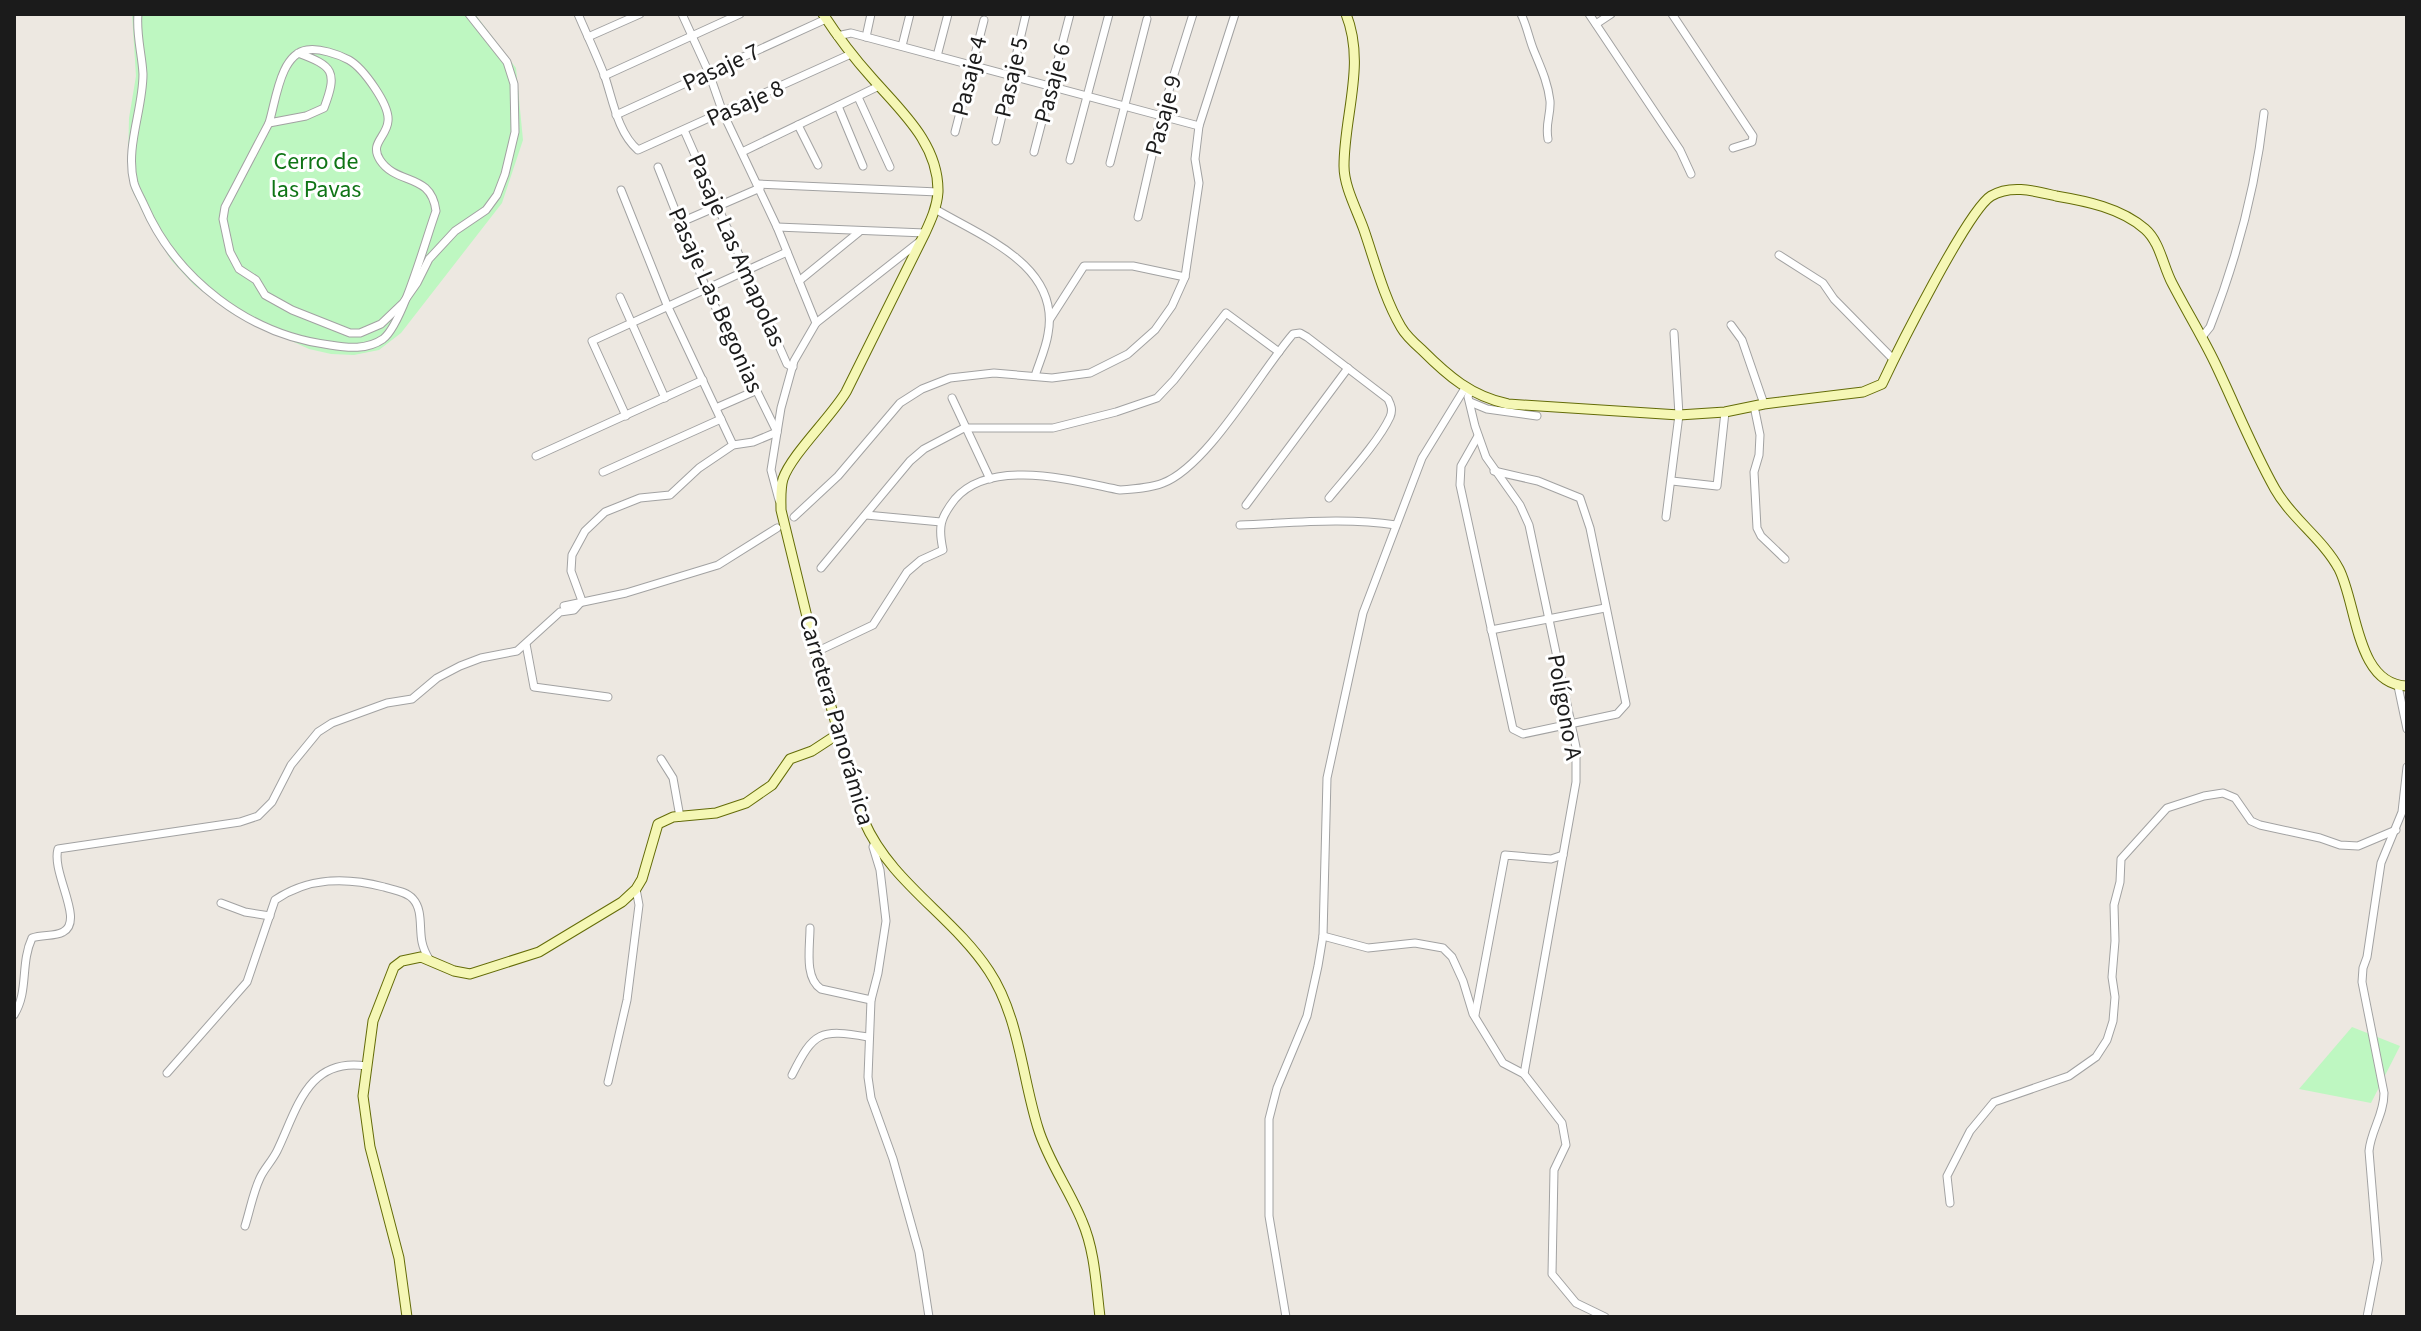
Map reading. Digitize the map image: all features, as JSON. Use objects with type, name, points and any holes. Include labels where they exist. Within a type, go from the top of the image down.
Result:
[{"type":"street","points":[[138,14],[137,40],[143,71],[141,107],[132,149],[134,183],[171,253],[200,284],[243,316],[275,331],[313,343],[351,348],[373,344],[394,326],[403,303],[436,211],[431,190],[385,166],[378,157],[377,141],[388,126],[389,118],[371,84],[351,61],[321,50],[309,49],[298,53],[283,74],[269,123],[225,207],[223,219],[230,252],[239,269],[256,280],[265,295],[292,310],[350,333],[360,333],[381,324],[403,303],[429,259],[455,231],[486,210],[497,195],[515,132],[514,84],[507,62],[469,14]]},
{"type":"street","points":[[578,14],[604,76],[616,115]]},
{"type":"street","points":[[588,37],[640,14]]},
{"type":"street","points":[[682,14],[723,113],[777,227],[816,323]]},
{"type":"street","points":[[604,76],[740,14]]},
{"type":"street","points":[[866,37],[871,14]]},
{"type":"street","points":[[902,46],[910,14]]},
{"type":"street","points":[[937,56],[948,14]]},
{"type":"street","name":"Pasaje 5","points":[[996,141],[1026,14]]},
{"type":"street","name":"Pasaje 6","points":[[1034,152],[1070,14]]},
{"type":"street","points":[[1070,160],[1109,14]]},
{"type":"street","name":"Pasaje 9","points":[[1138,217],[1161,116],[1193,14]]},
{"type":"street","points":[[794,517],[838,476],[900,403],[922,389],[950,378],[994,373],[1052,378],[1090,373],[1128,354],[1155,330],[1172,306],[1185,277],[1199,183],[1195,159],[1199,126],[1235,14]]},
{"type":"street","points":[[1346,14],[1353,41],[1354,95],[1345,178],[1386,295],[1403,332],[1452,379],[1467,389],[1508,404],[1679,415],[1725,412],[1871,390],[1882,384],[1984,201],[2002,191],[2017,189],[2093,204],[2130,219],[2145,229],[2157,244],[2168,275],[2202,337],[2276,492],[2338,566],[2349,594],[2359,636],[2371,663],[2387,682],[2403,686],[2407,729]]},
{"type":"street","points":[[1521,14],[1541,65],[1550,99],[1545,123],[1548,139]]},
{"type":"street","points":[[1589,14],[1680,150],[1691,174]]},
{"type":"street","points":[[1596,24],[1611,14]]},
{"type":"street","points":[[1672,14],[1753,136],[1752,142],[1733,148]]},
{"type":"street","points":[[679,223],[759,186],[938,192],[933,164],[924,140],[851,54],[824,16]]},
{"type":"street","name":"Pasaje 7","points":[[616,115],[824,16]]},
{"type":"street","points":[[1110,163],[1147,19]]},
{"type":"street","name":"Pasaje 4","points":[[955,132],[984,20]]},
{"type":"street","points":[[837,36],[851,33],[1199,126]]},
{"type":"street","points":[[269,123],[306,116],[324,108],[331,80],[327,68],[323,62],[298,53]]},
{"type":"street","name":"Pasaje 8","points":[[616,115],[632,145],[638,150],[851,54]]},
{"type":"street","points":[[742,152],[879,86]]},
{"type":"street","points":[[858,97],[890,167]]},
{"type":"street","points":[[838,106],[863,166]]},
{"type":"street","points":[[2202,337],[2214,318],[2242,230],[2259,157],[2264,113]]},
{"type":"street","points":[[798,125],[818,165]]},
{"type":"street","name":"Pasaje Las Amapolas","points":[[684,130],[744,271],[787,364],[793,367]]},
{"type":"street","name":"Pasaje Las Begonias","points":[[658,167],[706,288],[777,432]]},
{"type":"street","points":[[621,190],[667,305],[733,445]]},
{"type":"street","name":"Carretera Panorámica","points":[[938,192],[935,209],[922,238],[846,392],[831,416],[786,471],[781,488],[781,510],[816,652],[864,821],[900,877],[974,952],[1000,991],[1044,1149],[1076,1209],[1089,1242],[1100,1317]]},
{"type":"street","points":[[935,209],[1026,264],[1040,282],[1048,303],[1049,321],[1048,335],[1035,376]]},
{"type":"street","points":[[777,227],[922,238]]},
{"type":"street","points":[[799,281],[859,231]]},
{"type":"street","points":[[781,510],[771,470],[793,367],[816,323],[922,238]]},
{"type":"street","points":[[626,416],[592,341],[787,252]]},
{"type":"street","points":[[1779,255],[1823,283],[1834,299],[1894,360]]},
{"type":"street","points":[[1049,321],[1084,266],[1133,266],[1185,277]]},
{"type":"street","points":[[620,297],[665,398]]},
{"type":"street","points":[[821,568],[910,461],[924,449],[964,428],[1053,428],[1157,398],[1226,313],[1279,352]]},
{"type":"street","points":[[1731,325],[1742,340],[1759,405],[1759,455],[1754,472],[1757,528],[1785,559]]},
{"type":"street","points":[[816,652],[873,625],[907,572],[921,560],[943,550],[939,531],[941,522],[961,493],[990,479],[1039,476],[1120,490],[1166,482],[1190,467],[1293,334],[1300,333],[1348,368],[1388,399],[1392,407],[1391,415],[1380,432],[1329,498]]},
{"type":"street","points":[[1666,517],[1679,415],[1674,333]]},
{"type":"street","points":[[1246,505],[1348,368]]},
{"type":"street","points":[[536,456],[703,380]]},
{"type":"street","points":[[1286,1317],[1269,1216],[1269,1119],[1277,1088],[1307,1016],[1323,936],[1322,868],[1327,778],[1363,613],[1422,458],[1467,389]]},
{"type":"street","name":"Polígono A","points":[[1467,389],[1486,457],[1520,505],[1529,525],[1576,747],[1576,782],[1524,1074]]},
{"type":"street","points":[[716,408],[755,391]]},
{"type":"street","points":[[952,398],[990,479]]},
{"type":"street","points":[[1470,402],[1487,409],[1537,416]]},
{"type":"street","points":[[1672,481],[1717,486],[1725,412]]},
{"type":"street","points":[[603,472],[721,419]]},
{"type":"street","points":[[582,601],[571,571],[572,555],[585,531],[605,512],[640,498],[675,492],[699,468],[733,445],[753,442],[777,432]]},
{"type":"street","points":[[1478,436],[1461,466],[1460,485],[1513,729],[1523,734],[1617,714],[1626,704],[1590,528],[1580,498],[1538,481],[1494,471]]},
{"type":"street","points":[[866,515],[941,522]]},
{"type":"street","points":[[1240,525],[1365,520],[1396,525]]},
{"type":"street","points":[[564,606],[626,593],[718,565],[777,528]]},
{"type":"street","points":[[14,1015],[24,991],[23,970],[32,938],[40,934],[58,935],[70,925],[72,912],[61,885],[56,857],[58,849],[240,822],[258,816],[272,802],[291,765],[318,732],[332,723],[387,703],[412,699],[437,678],[460,666],[517,651],[560,612],[574,610],[582,601]]},
{"type":"street","points":[[1491,630],[1605,608]]},
{"type":"street","points":[[526,644],[534,687],[608,697]]},
{"type":"street","points":[[407,1317],[399,1258],[366,1129],[363,1096],[373,1021],[391,973],[402,961],[421,957],[454,971],[477,973],[539,952],[622,902],[636,889],[642,879],[658,824],[680,817],[716,813],[746,803],[772,785],[790,759],[812,751],[838,734]]},
{"type":"street","points":[[661,759],[673,778],[680,817]]},
{"type":"street","points":[[2367,1317],[2378,1260],[2369,1151],[2370,1138],[2384,1106],[2384,1093],[2362,982],[2363,968],[2381,863],[2396,830],[2407,790],[2407,767]]},
{"type":"street","points":[[1950,1203],[1947,1176],[1970,1131],[1994,1102],[2069,1076],[2096,1057],[2107,1040],[2114,1009],[2114,905],[2121,859],[2167,808],[2180,802],[2223,793],[2235,798],[2251,821],[2260,825],[2340,845],[2358,846],[2396,830]]},
{"type":"street","points":[[875,842],[873,847],[880,870],[886,921],[871,1000],[868,1037],[871,1098],[893,1159],[919,1252],[929,1317]]},
{"type":"street","points":[[1475,1017],[1505,855],[1551,859],[1563,855]]},
{"type":"street","points":[[167,1073],[247,982],[275,900],[280,897],[329,879],[364,882],[404,893],[413,899],[417,907],[422,940],[429,959]]},
{"type":"street","points":[[608,1082],[627,1000],[639,905],[636,889]]},
{"type":"street","points":[[221,903],[245,912],[270,916]]},
{"type":"street","points":[[810,928],[811,977],[815,985],[871,1000]]},
{"type":"street","points":[[1323,936],[1368,948],[1415,943],[1443,948],[1452,957],[1475,1017],[1503,1063],[1524,1074],[1562,1123],[1566,1145],[1554,1170],[1552,1274],[1576,1303],[1605,1317]]},
{"type":"street","points":[[792,1075],[805,1049],[823,1033],[839,1032],[868,1037]]},
{"type":"street","points":[[245,1226],[260,1178],[276,1152],[299,1097],[311,1084],[337,1066],[348,1063],[366,1066]]},
{"type":"green space","name":"Cerro de las Pavas","points":[[132,14],[475,14],[516,68],[523,140],[502,203],[401,333],[379,350],[354,355],[309,349],[231,313],[194,285],[171,260],[131,188],[129,118],[136,76]]},
{"type":"green space","points":[[2352,1027],[2400,1046],[2371,1103],[2299,1089]]}]
